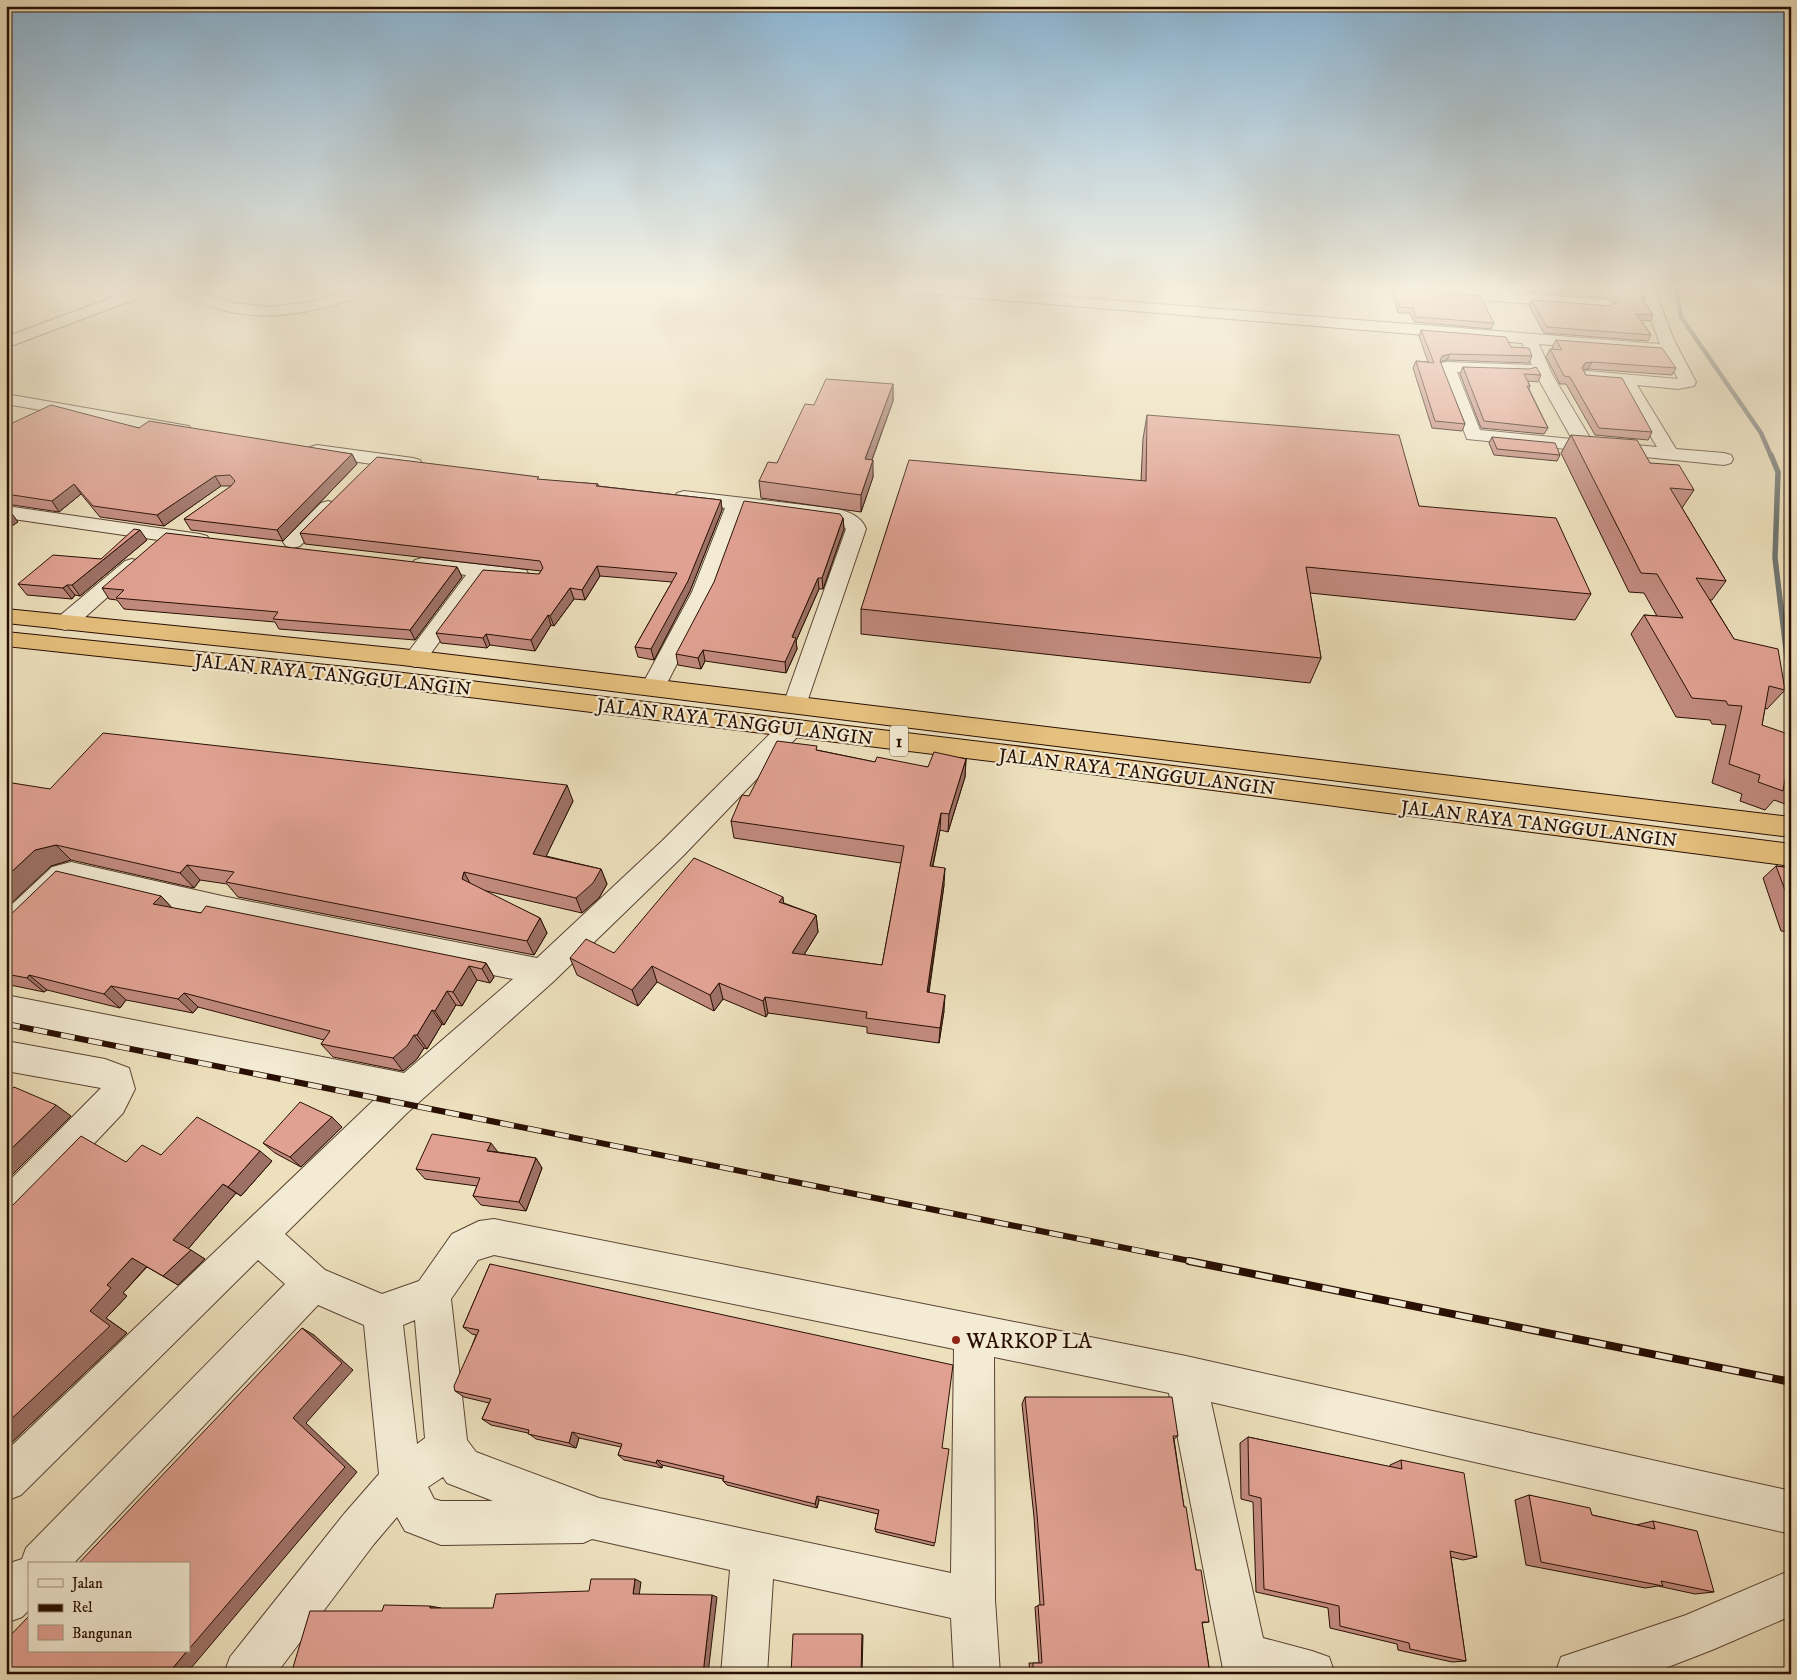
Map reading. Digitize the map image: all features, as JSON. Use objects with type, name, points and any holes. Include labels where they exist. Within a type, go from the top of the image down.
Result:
[{"type":"highway","name":"JALAN RAYA TANGGULANGIN","points":[[6,616],[415,659],[653,687],[793,716]]},
{"type":"highway","name":"JALAN RAYA TANGGULANGIN","points":[[6,639],[395,680],[793,716],[1017,743],[1086,739],[1788,827]]},
{"type":"highway","points":[[1082,764],[1075,751],[1076,746],[1086,739]]},
{"type":"highway","name":"JALAN RAYA TANGGULANGIN","points":[[1017,743],[1082,764],[1791,855]]},
{"type":"street","points":[[1450,367],[1446,369],[1473,435],[1669,452],[1724,459]]},
{"type":"street","points":[[1488,367],[1527,369],[1563,443]]},
{"type":"street","points":[[1540,367],[1585,445]]},
{"type":"street","points":[[1588,376],[1678,384],[1688,382],[1680,367]]},
{"type":"street","points":[[1625,380],[1669,452]]},
{"type":"street","points":[[6,399],[202,433]]},
{"type":"street","points":[[299,448],[369,466],[434,467]]},
{"type":"street","points":[[293,547],[341,493]]},
{"type":"street","points":[[6,1480],[410,1089],[543,972],[672,849],[793,716],[856,529],[849,519],[838,515],[670,495]]},
{"type":"street","points":[[653,687],[703,592],[737,503]]},
{"type":"street","points":[[6,512],[224,543]]},
{"type":"street","points":[[65,623],[167,535],[190,519]]},
{"type":"street","points":[[403,562],[534,577]]},
{"type":"street","points":[[415,659],[480,571]]},
{"type":"street","points":[[6,929],[53,882],[62,875],[71,873],[222,908],[543,972]]},
{"type":"street","points":[[6,1009],[410,1089]]},
{"type":"street","points":[[6,1056],[105,1074],[117,1079],[118,1089],[111,1102],[6,1210]]},
{"type":"street","points":[[258,1235],[312,1283],[382,1313],[432,1295],[464,1247],[479,1239],[494,1237],[1186,1376],[1791,1513]]},
{"type":"street","points":[[44,1562],[312,1283]]},
{"type":"street","points":[[432,1295],[447,1448],[462,1468],[599,1520],[973,1600]]},
{"type":"street","points":[[382,1313],[401,1481],[420,1516],[440,1523],[599,1520]]},
{"type":"street","points":[[974,1333],[973,1600],[977,1674]]},
{"type":"street","points":[[1186,1376],[1246,1665],[1312,1674]]},
{"type":"street","points":[[248,1674],[359,1529],[401,1481],[447,1448]]},
{"type":"street","points":[[744,1674],[753,1553]]},
{"type":"street","points":[[6,1602],[28,1579]]},
{"type":"street","points":[[1578,1674],[1635,1657],[1731,1621],[1791,1592]]},
{"type":"building","points":[[1418,367],[1443,367],[1465,424],[1435,421]]},
{"type":"building","points":[[1463,367],[1530,369],[1536,367],[1541,375],[1524,374],[1530,386],[1527,386],[1548,428],[1484,421]]},
{"type":"building","points":[[1560,367],[1582,367],[1586,375],[1622,378],[1652,432],[1599,428],[1570,377],[1564,376]]},
{"type":"building","points":[[826,379],[893,384],[865,459],[873,460],[861,495],[759,481],[768,462],[777,463],[805,404],[814,405]]},
{"type":"building","points":[[51,405],[139,428],[149,421],[352,454],[277,530],[184,519],[231,486],[235,481],[230,475],[215,476],[157,515],[93,506],[74,484],[52,501],[6,494],[6,426]]},
{"type":"building","points":[[1147,415],[1399,435],[1419,506],[1556,518],[1591,594],[1306,567],[1321,658],[861,609],[909,460],[1146,481]]},
{"type":"building","points":[[1571,435],[1637,440],[1650,463],[1679,465],[1694,490],[1670,488],[1726,581],[1696,578],[1734,639],[1778,649],[1785,690],[1769,686],[1762,725],[1791,735],[1791,781],[1785,779],[1783,791],[1758,782],[1760,775],[1729,764],[1742,706],[1728,705],[1726,701],[1692,698],[1644,615],[1683,618],[1657,574],[1641,573]]},
{"type":"building","points":[[1492,437],[1555,443],[1560,455],[1497,449]]},
{"type":"building","points":[[377,457],[539,477],[537,479],[598,484],[596,486],[721,500],[688,581],[651,649],[635,647],[677,573],[597,566],[582,590],[570,588],[531,640],[486,634],[483,638],[436,633],[483,570],[539,574],[543,568],[540,561],[300,533]]},
{"type":"building","points":[[744,501],[840,514],[843,518],[822,578],[818,578],[792,637],[796,638],[785,662],[703,650],[698,658],[676,654],[714,582]]},
{"type":"building","points":[[134,529],[140,530],[72,585],[67,585],[63,588],[18,584],[53,555],[101,559]]},
{"type":"building","points":[[166,533],[457,567],[410,630],[273,619],[278,612],[116,598],[124,590],[102,588]]},
{"type":"building","points":[[103,733],[567,785],[533,854],[601,869],[593,883],[576,898],[464,872],[462,879],[540,918],[527,941],[226,882],[234,872],[187,865],[180,873],[56,845],[35,850],[6,877],[6,782],[50,789]]},
{"type":"building","points":[[777,741],[817,746],[816,750],[875,762],[877,757],[928,767],[934,752],[966,759],[949,814],[941,813],[930,866],[945,868],[927,992],[945,995],[940,1028],[866,1018],[867,1012],[765,997],[763,1001],[719,983],[710,995],[652,966],[632,990],[570,958],[586,939],[614,953],[694,858],[783,897],[779,902],[816,915],[792,953],[882,965],[904,846],[731,821],[742,795],[749,796]]},
{"type":"building","points":[[1776,866],[1791,868],[1791,906]]},
{"type":"building","points":[[56,871],[161,896],[153,904],[201,913],[206,906],[486,963],[482,969],[469,966],[453,992],[447,991],[435,1011],[432,1010],[417,1035],[414,1035],[407,1046],[393,1058],[321,1044],[330,1031],[184,993],[178,999],[111,986],[104,994],[29,975],[27,978],[6,974],[6,919]]},
{"type":"building","points":[[14,1087],[56,1105],[6,1154],[6,1095]]},
{"type":"building","points":[[300,1102],[332,1117],[290,1157],[263,1143]]},
{"type":"building","points":[[197,1117],[260,1151],[228,1187],[223,1184],[173,1240],[191,1250],[163,1276],[132,1258],[107,1285],[111,1288],[90,1311],[110,1326],[6,1424],[6,1212],[81,1136],[126,1162],[142,1145],[161,1155]]},
{"type":"building","points":[[432,1134],[491,1143],[487,1151],[536,1158],[519,1202],[473,1196],[480,1178],[416,1169]]},
{"type":"building","points":[[490,1264],[953,1365],[942,1448],[949,1449],[935,1543],[875,1529],[879,1510],[817,1496],[815,1504],[723,1481],[724,1476],[657,1460],[656,1463],[618,1455],[622,1444],[572,1432],[569,1443],[528,1434],[529,1430],[482,1419],[491,1399],[455,1391],[454,1386],[479,1330],[463,1327]]},
{"type":"building","points":[[302,1328],[342,1363],[293,1418],[345,1467],[190,1648],[190,1562],[80,1562]]},
{"type":"building","points":[[1025,1397],[1172,1397],[1178,1436],[1173,1436],[1184,1507],[1186,1507],[1196,1570],[1201,1570],[1209,1622],[1202,1622],[1210,1674],[1033,1674],[1033,1663],[1042,1663],[1038,1605],[1044,1605]]},
{"type":"building","points":[[1248,1437],[1402,1469],[1401,1460],[1464,1473],[1477,1557],[1450,1551],[1466,1661],[1410,1649],[1409,1643],[1340,1626],[1339,1606],[1264,1589],[1261,1498],[1249,1495]]},
{"type":"building","points":[[1529,1495],[1590,1508],[1592,1515],[1655,1529],[1653,1521],[1697,1531],[1714,1592],[1661,1581],[1663,1586],[1541,1562]]},
{"type":"building","points":[[591,1579],[635,1579],[633,1594],[712,1595],[703,1674],[291,1674],[310,1611],[382,1611],[384,1605],[430,1606],[430,1608],[493,1608],[496,1594],[589,1591]]},
{"type":"building","points":[[28,1617],[28,1652],[186,1652],[168,1674],[6,1674],[6,1640]]},
{"type":"building","points":[[793,1634],[862,1634],[861,1674],[791,1674]]},
{"type":"waterway","points":[[1716,367],[1761,433],[1771,456]]},
{"type":"waterway","points":[[1771,455],[1778,472],[1775,558],[1788,666]]},
{"type":"waterway","points":[[1788,665],[1791,691]]},
{"type":"railway","points":[[6,1024],[1195,1262]]},
{"type":"railway","points":[[1189,1261],[1791,1382]]},
{"type":"place","name":"WARKOP LA","points":[[956,1340]]}]
